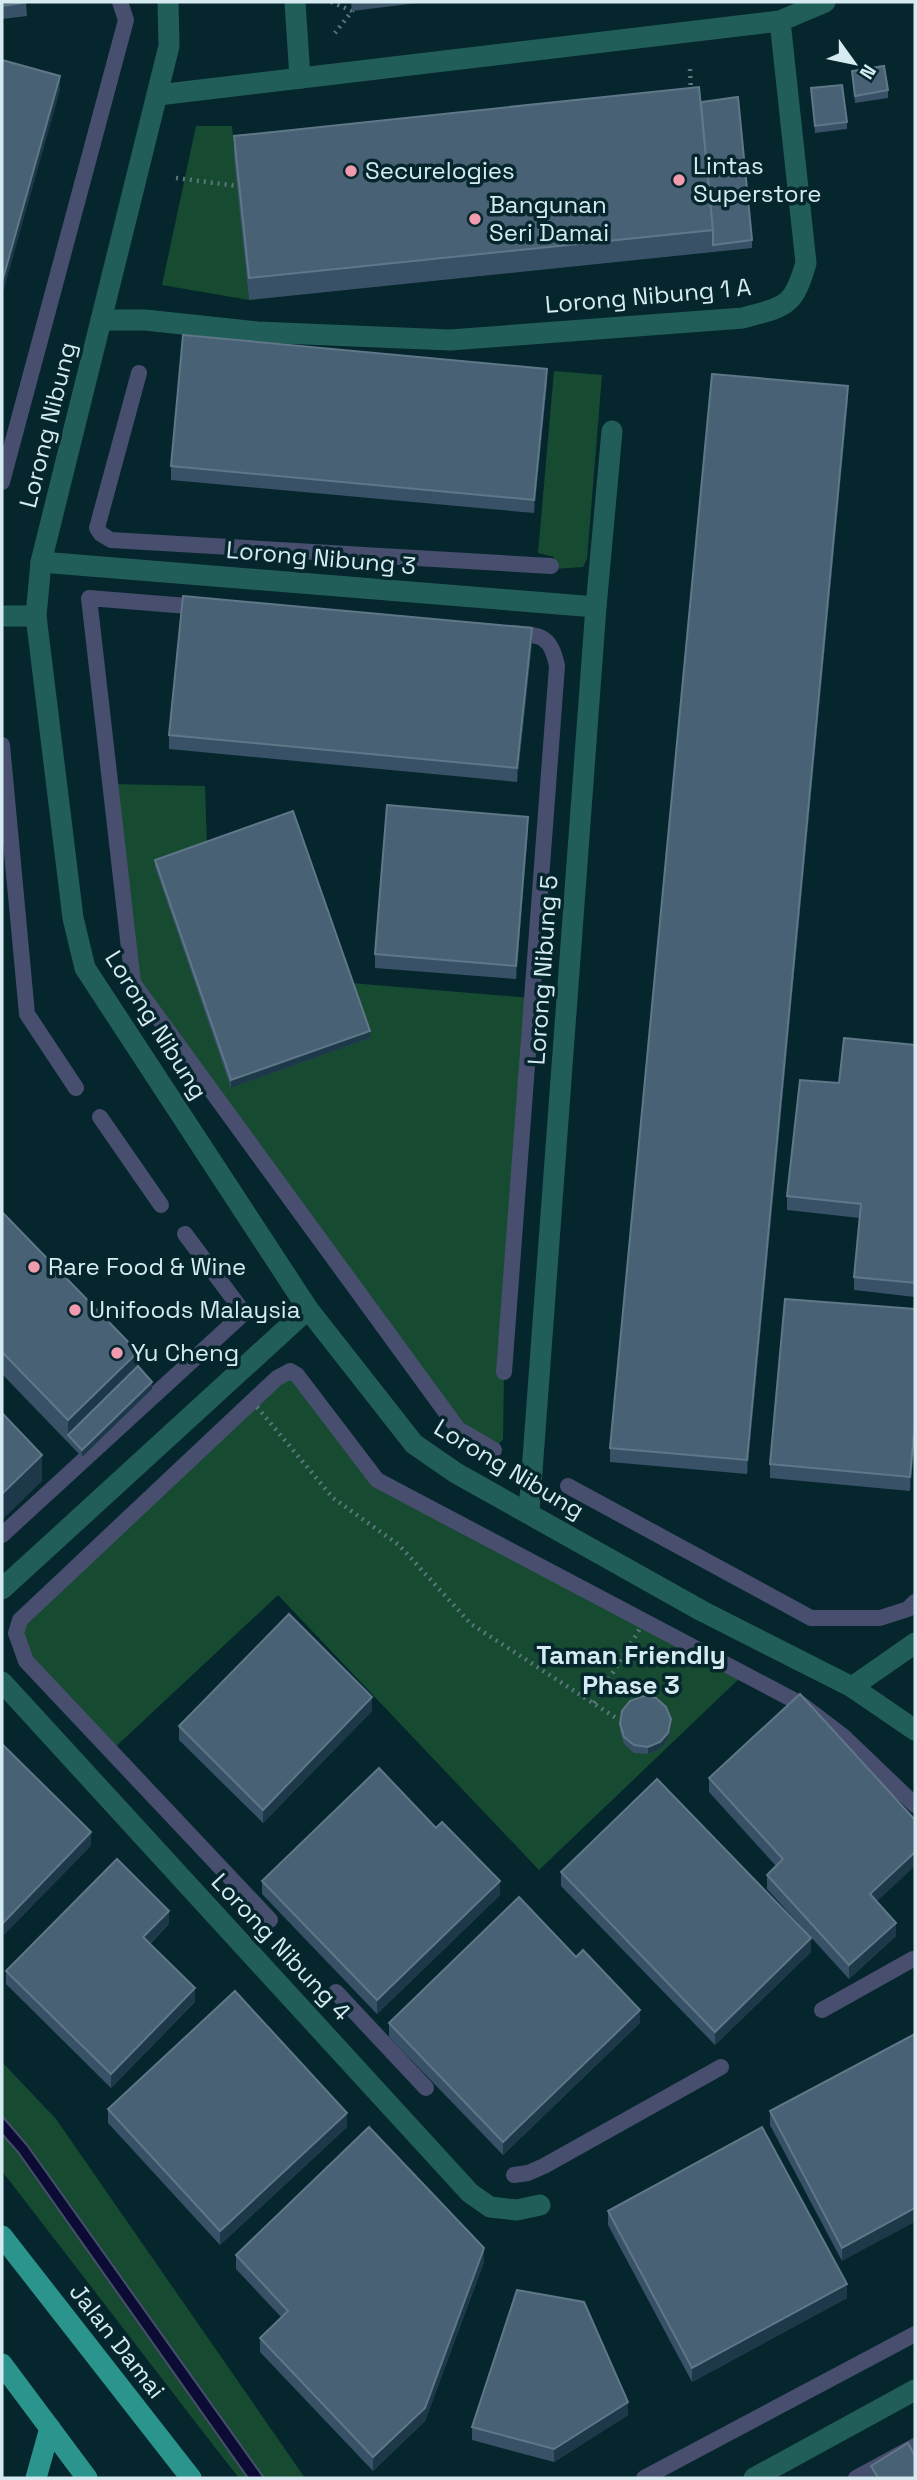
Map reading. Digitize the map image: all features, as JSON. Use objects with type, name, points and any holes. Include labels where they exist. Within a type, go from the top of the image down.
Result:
[{"type":"main road","name":"Jalan Damai","points":[[2,2236],[191,2478]]},
{"type":"main road","points":[[2,2364],[87,2478]]},
{"type":"main road","points":[[36,2478],[50,2428]]},
{"type":"street","name":"Lorong Nibung","points":[[168,2],[169,46],[41,562],[36,616],[73,918],[85,968],[308,1309],[414,1444],[456,1473],[702,1611],[852,1687],[915,1730]]},
{"type":"street","points":[[295,2],[300,79]]},
{"type":"street","points":[[158,95],[780,21],[825,2]]},
{"type":"street","name":"Lorong Nibung 1 A","points":[[101,320],[145,320],[257,331],[450,340],[743,318],[782,307],[798,290],[806,263],[780,21]]},
{"type":"street","name":"Lorong Nibung 5","points":[[529,1513],[596,607],[612,431]]},
{"type":"street","name":"Lorong Nibung 3","points":[[41,562],[596,607]]},
{"type":"street","points":[[2,616],[36,616]]},
{"type":"street","points":[[2,1589],[308,1309]]},
{"type":"street","points":[[852,1687],[915,1643]]},
{"type":"street","name":"Lorong Nibung 4","points":[[2,1682],[470,2193],[490,2207],[517,2210],[540,2205]]},
{"type":"street","points":[[754,2478],[915,2390]]},
{"type":"path","points":[[176,178],[238,186]]},
{"type":"path","points":[[257,1407],[333,1498],[399,1545],[471,1624],[619,1720]]},
{"type":"path","points":[[594,1703],[641,1627]]},
{"type":"green space","points":[[196,126],[232,126],[249,300],[162,285]]},
{"type":"green space","points":[[554,371],[602,375],[587,559],[583,567],[553,569],[554,557],[538,553]]},
{"type":"green space","points":[[110,784],[205,786],[207,849],[351,983],[531,998],[504,1372],[503,1439],[494,1450],[458,1429],[133,983]]},
{"type":"green space","points":[[290,1371],[297,1375],[377,1480],[744,1674],[539,1870],[278,1595],[111,1751],[26,1661],[16,1633],[20,1620],[277,1378]]},
{"type":"green space","points":[[2,2062],[56,2119],[305,2478],[264,2478],[27,2145],[2,2116]]},
{"type":"green space","points":[[2,2134],[18,2152],[248,2478],[239,2478],[2,2171]]},
{"type":"shaded area","points":[[2,2116],[27,2145],[264,2478],[248,2478],[18,2152],[2,2134]]},
{"type":"building","points":[[2,2],[27,2],[2,6]]},
{"type":"building","points":[[2,60],[60,76],[2,282]]},
{"type":"building","points":[[884,66],[888,90],[855,96],[852,71]]},
{"type":"building","points":[[842,85],[847,122],[815,126],[811,88]]},
{"type":"building","name":"Bangunan Seri Damai","points":[[699,87],[713,230],[249,278],[234,136]]},
{"type":"building","points":[[738,97],[752,240],[713,245],[701,102]]},
{"type":"building","points":[[183,335],[547,369],[534,500],[171,466]]},
{"type":"building","points":[[712,374],[848,386],[747,1460],[610,1448]]},
{"type":"building","points":[[183,596],[532,628],[517,768],[169,735]]},
{"type":"building","points":[[387,805],[528,817],[516,966],[375,954]]},
{"type":"building","points":[[293,811],[370,1031],[231,1080],[155,860]]},
{"type":"building","points":[[844,1038],[915,1045],[915,1283],[854,1277],[861,1204],[787,1196],[800,1080],[839,1083]]},
{"type":"building","points":[[2,1212],[138,1352],[68,1420],[2,1352]]},
{"type":"building","points":[[785,1299],[915,1309],[915,1423],[910,1477],[770,1464]]},
{"type":"building","points":[[138,1366],[152,1382],[82,1450],[68,1435]]},
{"type":"building","points":[[2,1413],[42,1455],[2,1494]]},
{"type":"building","points":[[289,1614],[372,1697],[263,1810],[179,1726]]},
{"type":"building","points":[[800,1694],[915,1820],[915,1852],[870,1894],[896,1923],[849,1965],[767,1875],[783,1859],[709,1778]]},
{"type":"building","points":[[643,1696],[656,1698],[666,1707],[671,1719],[668,1733],[660,1742],[648,1747],[634,1745],[624,1737],[620,1724],[622,1711],[630,1701]]},
{"type":"building","points":[[2,1744],[91,1832],[2,1924]]},
{"type":"building","points":[[379,1768],[436,1828],[442,1822],[500,1881],[377,2000],[262,1881]]},
{"type":"building","points":[[657,1779],[811,1938],[715,2032],[561,1872]]},
{"type":"building","points":[[117,1859],[169,1911],[143,1937],[195,1988],[111,2074],[6,1971]]},
{"type":"building","points":[[519,1897],[576,1957],[583,1950],[640,2010],[503,2142],[389,2023]]},
{"type":"building","points":[[235,1991],[347,2113],[220,2231],[108,2109]]},
{"type":"building","points":[[915,2034],[915,2208],[842,2248],[770,2111]]},
{"type":"building","points":[[369,2127],[484,2248],[425,2408],[373,2457],[260,2338],[288,2311],[236,2255]]},
{"type":"building","points":[[762,2127],[847,2284],[692,2368],[608,2211]]},
{"type":"building","points":[[517,2290],[584,2302],[628,2402],[554,2449],[472,2427]]},
{"type":"building","points":[[908,2443],[915,2456],[915,2478],[878,2478],[871,2466]]},
{"type":"waterway","points":[[2,482],[126,20],[120,2]]},
{"type":"waterway","points":[[139,373],[97,528],[111,540],[551,566]]},
{"type":"waterway","points":[[200,607],[89,598],[133,983],[458,1429],[494,1450]]},
{"type":"waterway","points":[[504,1372],[557,666],[548,642],[537,636],[512,633]]},
{"type":"waterway","points":[[2,745],[27,1014],[76,1088]]},
{"type":"waterway","points":[[100,1117],[161,1205]]},
{"type":"waterway","points":[[2,1535],[244,1313],[185,1234]]},
{"type":"waterway","points":[[270,1920],[26,1661],[16,1633],[20,1620],[277,1378],[290,1371],[297,1375],[377,1480],[801,1704],[843,1736],[915,1805]]},
{"type":"waterway","points":[[568,1486],[811,1618],[880,1618],[908,1609],[915,1602]]},
{"type":"waterway","points":[[822,2010],[913,1959]]},
{"type":"waterway","points":[[336,1992],[426,2088]]},
{"type":"waterway","points":[[514,2175],[528,2173],[544,2166],[721,2067]]},
{"type":"waterway","points":[[644,2478],[915,2334]]},
{"type":"waterway","points":[[856,2478],[915,2446]]},
{"type":"place","name":"Securelogies","points":[[351,171]]},
{"type":"place","name":"Lintas Superstore","points":[[679,180]]},
{"type":"place","name":"Bangunan Seri Damai","points":[[475,219]]},
{"type":"place","name":"Rare Food & Wine","points":[[34,1267]]},
{"type":"place","name":"Unifoods Malaysia","points":[[75,1310]]},
{"type":"place","name":"Yu Cheng","points":[[117,1353]]},
{"type":"district","name":"Taman Friendly Phase 3","points":[[631,1670]]}]
